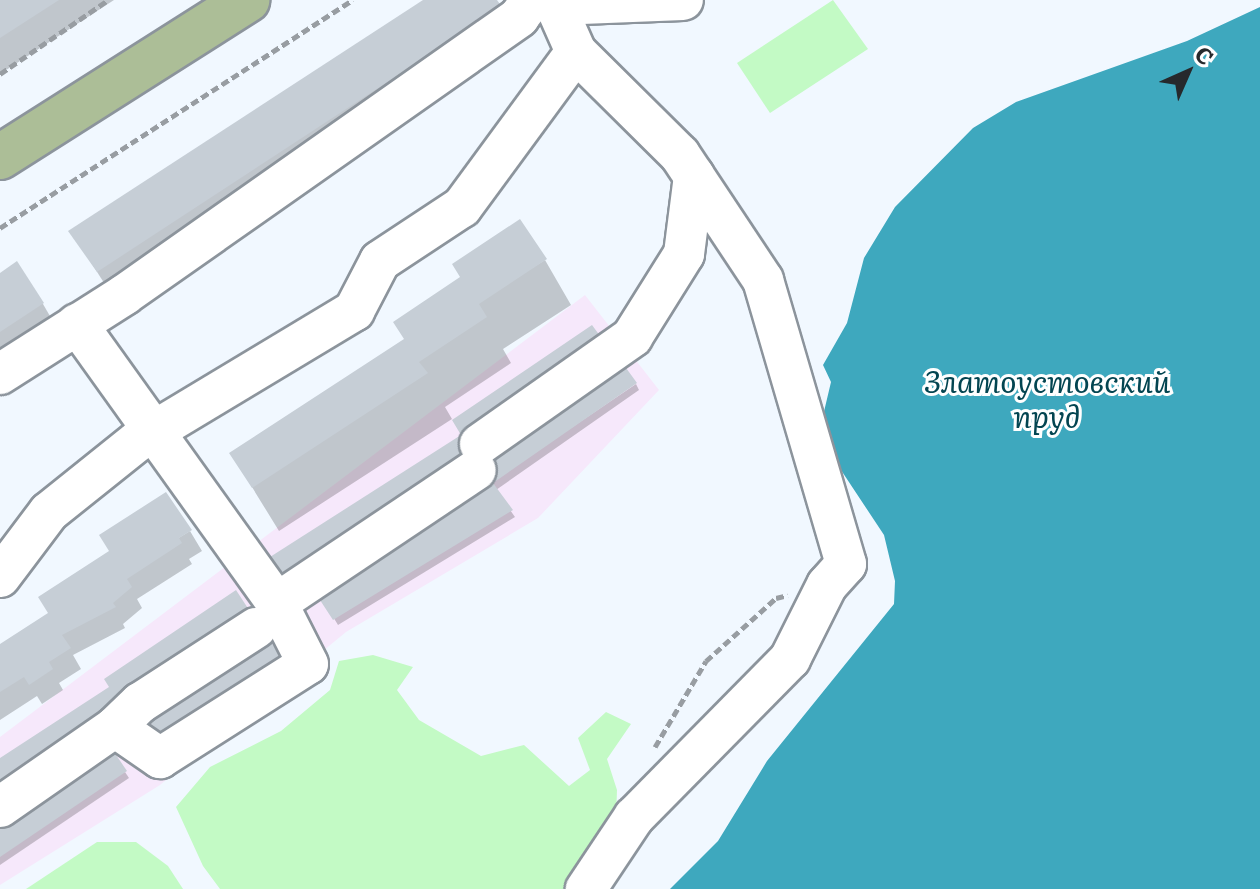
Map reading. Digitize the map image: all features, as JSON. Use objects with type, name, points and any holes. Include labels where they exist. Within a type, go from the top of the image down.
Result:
[{"type":"main road","points":[[0,157],[247,0]]},
{"type":"lane","points":[[0,374],[77,324],[519,17],[547,2],[683,0]]},
{"type":"lane","points":[[547,2],[576,52],[680,155],[763,280],[846,564],[827,585],[790,659],[634,817],[602,873],[586,889]]},
{"type":"lane","points":[[0,577],[49,512],[157,429],[354,311],[380,261],[462,207],[576,52]]},
{"type":"lane","points":[[0,807],[115,727],[140,703],[267,615],[632,337],[684,254],[694,176]]},
{"type":"lane","points":[[77,324],[157,429],[267,615],[308,664],[160,758],[115,727]]},
{"type":"path","points":[[0,74],[108,0]]},
{"type":"path","points":[[0,228],[353,0]]},
{"type":"path","points":[[651,762],[659,735],[706,661],[776,598],[827,585]]},
{"type":"shaded area","points":[[585,295],[659,390],[538,518],[346,632],[160,785],[0,885],[0,737]]},
{"type":"green space","points":[[833,0],[868,49],[770,113],[737,63]]},
{"type":"green space","points":[[373,655],[413,667],[397,690],[419,720],[481,756],[524,745],[569,786],[590,770],[578,738],[606,712],[631,724],[607,759],[617,790],[616,819],[571,889],[220,889],[203,866],[176,807],[210,767],[281,731],[330,690],[339,661]]},
{"type":"green space","points":[[97,842],[136,842],[168,866],[183,889],[26,889]]},
{"type":"water","name":"Златоустовский пруд","points":[[1260,7],[1260,889],[670,889],[718,841],[767,761],[894,604],[895,581],[884,535],[835,461],[822,420],[831,382],[823,365],[847,323],[864,258],[895,207],[973,128],[1016,102],[1187,41]]},
{"type":"building","points":[[0,0],[59,0],[0,38]]},
{"type":"building","points":[[423,0],[497,0],[502,7],[97,272],[68,231]]},
{"type":"building","points":[[520,219],[547,259],[479,304],[487,317],[419,362],[428,373],[252,488],[229,453],[404,339],[393,322],[460,277],[452,264]]},
{"type":"building","points":[[17,261],[44,303],[0,332],[0,273]]},
{"type":"building","points":[[592,325],[606,344],[477,459],[288,587],[270,557],[461,435],[452,420]]},
{"type":"building","points":[[621,361],[637,383],[493,483],[513,510],[333,620],[318,597],[477,459]]},
{"type":"building","points":[[166,492],[192,530],[179,538],[182,543],[127,579],[132,587],[113,603],[116,607],[62,635],[71,648],[49,662],[53,669],[29,685],[24,677],[0,692],[0,644],[48,613],[38,597],[109,551],[99,535]]},
{"type":"building","points":[[236,590],[251,613],[0,790],[0,758],[109,687],[104,679]]},
{"type":"building","points":[[266,635],[283,659],[152,745],[136,723]]},
{"type":"building","points":[[112,749],[127,771],[0,857],[0,825]]}]
